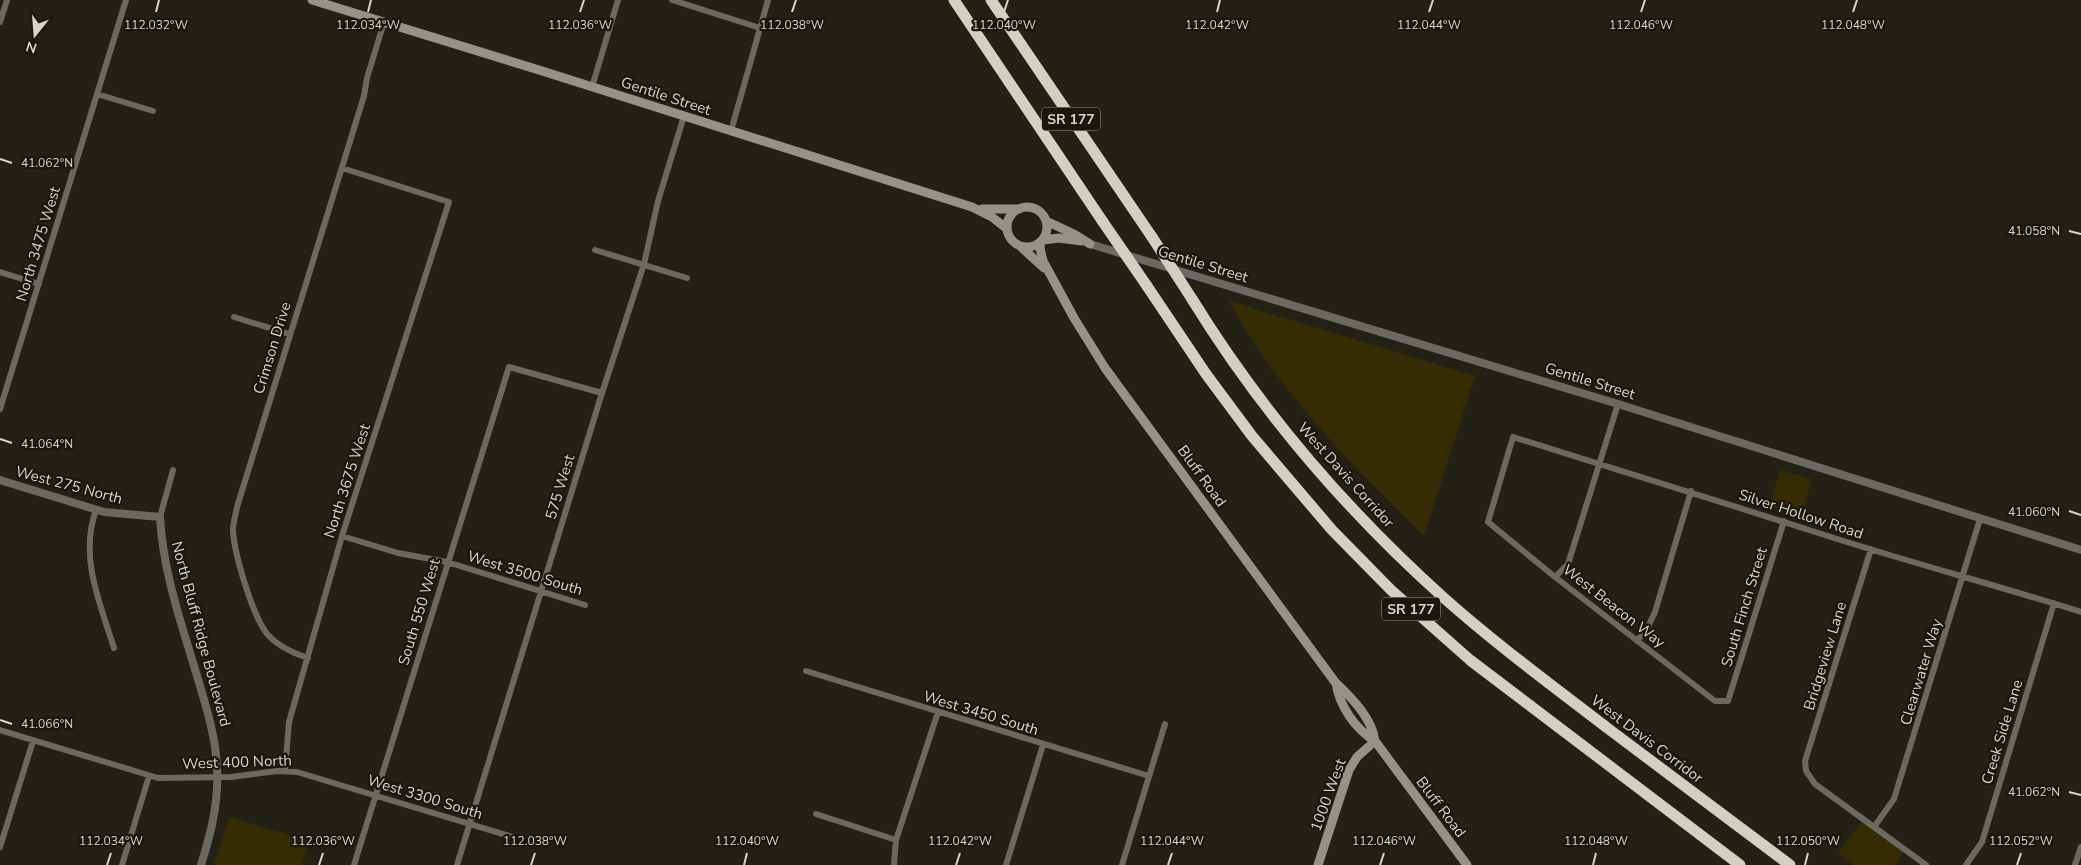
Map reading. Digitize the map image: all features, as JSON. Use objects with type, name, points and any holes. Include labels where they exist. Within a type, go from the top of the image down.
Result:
[{"type":"highway","name":"SR 177","points":[[954,0],[1206,374],[1252,436],[1321,517],[1386,586],[1470,660],[1740,865]]},
{"type":"highway","name":"West Davis Corridor","points":[[991,0],[1241,372],[1303,451],[1347,502],[1416,572],[1512,656],[1790,865]]},
{"type":"main road","name":"Gentile Street","points":[[312,0],[972,207],[992,217],[1006,228]]},
{"type":"main road","points":[[972,207],[989,210],[1033,208],[1041,213],[1046,221],[1047,231],[1042,240],[1030,247],[1020,246],[1009,237],[1006,228],[1011,214],[1018,209]]},
{"type":"main road","name":"Gentile Street","points":[[1046,221],[1090,244]]},
{"type":"main road","name":"Gentile Street","points":[[1042,240],[1065,238],[1090,244]]},
{"type":"main road","name":"Bluff Road","points":[[1042,240],[1040,248],[1042,259],[1085,337],[1114,381],[1335,682],[1338,696],[1346,711],[1362,732],[1375,741],[1467,865]]},
{"type":"main road","name":"Bluff Road","points":[[1020,246],[1038,262],[1054,282]]},
{"type":"main road","name":"1000 West","points":[[1318,865],[1349,770],[1357,757],[1375,741]]},
{"type":"street","points":[[0,22],[7,0]]},
{"type":"street","name":"North 3475 West","points":[[0,409],[126,0]]},
{"type":"street","points":[[592,87],[618,0]]},
{"type":"street","points":[[672,0],[760,28]]},
{"type":"street","points":[[731,131],[768,0]]},
{"type":"street","name":"Crimson Drive","points":[[308,658],[285,649],[269,636],[258,620],[236,547],[233,528],[237,507],[289,334],[342,168],[384,22]]},
{"type":"street","points":[[97,94],[153,111]]},
{"type":"street","name":"575 West","points":[[457,865],[602,393],[644,264],[658,201],[684,116]]},
{"type":"street","name":"North 3675 West","points":[[286,770],[289,722],[342,536],[449,202],[342,168]]},
{"type":"street","name":"Gentile Street","points":[[1090,244],[1618,404],[2081,550]]},
{"type":"street","points":[[595,250],[687,278]]},
{"type":"street","points":[[0,272],[39,284]]},
{"type":"street","points":[[234,317],[289,334]]},
{"type":"street","name":"South 550 West","points":[[354,865],[509,367],[602,393]]},
{"type":"street","points":[[1555,577],[1568,564],[1618,404]]},
{"type":"street","name":"Silver Hollow Road","points":[[1488,522],[1514,437],[1691,491],[1871,550],[2081,612]]},
{"type":"street","name":"North Bluff Ridge Boulevard","points":[[173,470],[160,517],[166,566],[208,715],[214,742],[217,777],[211,832],[201,865]]},
{"type":"street","name":"West 275 North","points":[[0,480],[96,510],[160,517]]},
{"type":"street","points":[[1637,641],[1648,627],[1655,612],[1691,491]]},
{"type":"street","points":[[96,510],[89,537],[91,568],[114,648]]},
{"type":"street","name":"Clearwater Way","points":[[1874,827],[1894,799],[1980,519]]},
{"type":"street","name":"South Finch Street","points":[[1728,701],[1784,521]]},
{"type":"street","name":"West Beacon Way","points":[[1488,522],[1555,577],[1715,701],[1728,701]]},
{"type":"street","name":"West 3500 South","points":[[342,536],[398,553],[447,562],[585,605]]},
{"type":"street","name":"Bridgeview Lane","points":[[1871,550],[1805,760],[1806,770],[1815,784],[1874,827]]},
{"type":"street","name":"Creek Side Lane","points":[[1966,865],[1982,842],[2054,603]]},
{"type":"street","name":"West 3450 South","points":[[806,671],[1149,776]]},
{"type":"street","points":[[894,865],[896,840],[938,712]]},
{"type":"street","points":[[1122,865],[1165,724]]},
{"type":"street","name":"West 400 North","points":[[0,730],[158,778],[250,776],[286,770],[330,782]]},
{"type":"street","points":[[0,847],[33,741]]},
{"type":"street","points":[[1006,865],[1043,745]]},
{"type":"street","points":[[122,865],[149,776]]},
{"type":"street","name":"West 3300 South","points":[[330,782],[376,794],[512,837]]},
{"type":"street","points":[[816,814],[896,840]]},
{"type":"street","points":[[1874,827],[1926,865]]},
{"type":"street","points":[[2075,865],[2081,847]]},
{"type":"shaded area","points":[[1229,301],[1475,376],[1424,536],[1344,455],[1293,396],[1248,334]]},
{"type":"shaded area","points":[[1780,470],[1811,479],[1802,516],[1770,506]]},
{"type":"shaded area","points":[[229,817],[309,841],[302,865],[214,865]]},
{"type":"shaded area","points":[[1862,821],[1904,852],[1895,865],[1853,865],[1838,853]]}]
